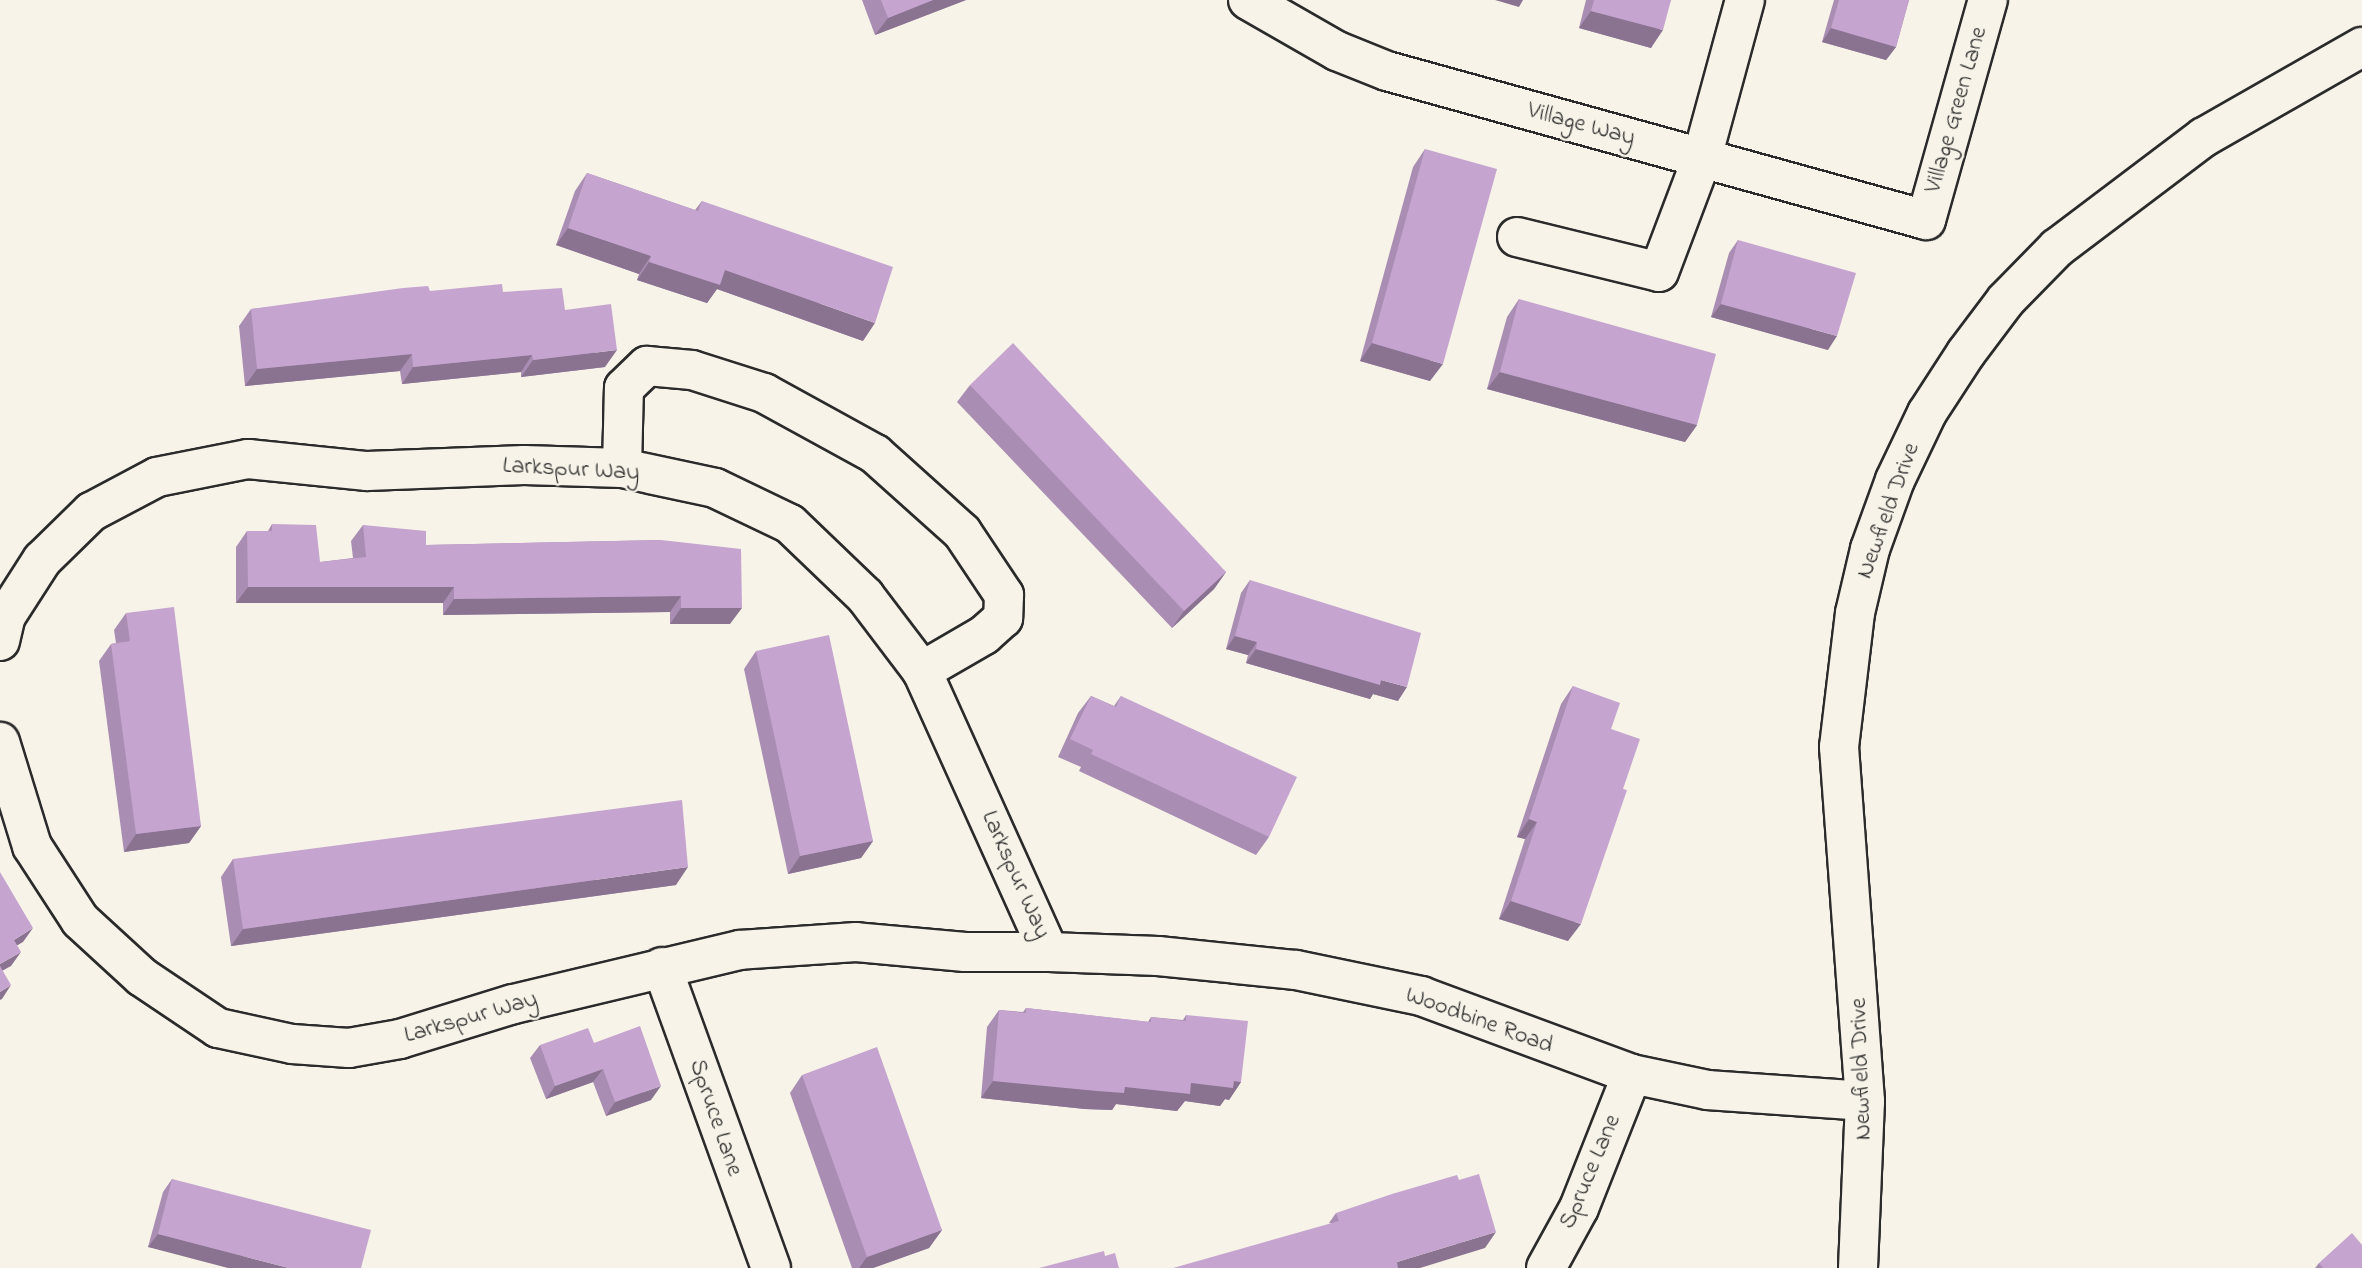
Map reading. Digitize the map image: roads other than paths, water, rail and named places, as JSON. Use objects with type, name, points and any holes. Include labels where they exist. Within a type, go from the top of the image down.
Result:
[{"type":"street","name":"Village Way","points":[[1248,0],[1337,51],[1387,71],[1926,220]]},
{"type":"street","points":[[1517,237],[1659,272],[1702,158],[1745,0]]},
{"type":"street","name":"Village Green Lane","points":[[1926,220],[1988,0]]},
{"type":"street","name":"Newfield Drive","points":[[1858,1268],[1865,1101],[1839,747],[1855,613],[1870,549],[1900,469],[1927,413],[1966,353],[2006,300],[2057,248],[2102,209],[2204,137],[2362,47]]},
{"type":"street","points":[[622,468],[624,388],[647,366],[692,370],[764,393],[875,454],[962,532],[1004,595],[1003,618],[984,635],[922,671]]},
{"type":"street","name":"Larkspur Way","points":[[0,641],[6,617],[42,560],[91,512],[157,477],[248,459],[367,471],[524,465],[622,468],[715,488],[790,524],[865,596],[922,671],[1049,952],[965,952],[856,942],[740,950],[513,1004],[400,1040],[349,1048],[292,1044],[218,1028],[142,977],[80,920],[32,846],[0,742]]},
{"type":"street","name":"Woodbine Road","points":[[1049,952],[1158,956],[1282,969],[1392,989],[1632,1074],[1708,1090],[1865,1101]]},
{"type":"street","name":"Spruce Lane","points":[[662,967],[771,1268]]},
{"type":"street","name":"Spruce Lane","points":[[1545,1268],[1579,1208],[1632,1074]]}]
